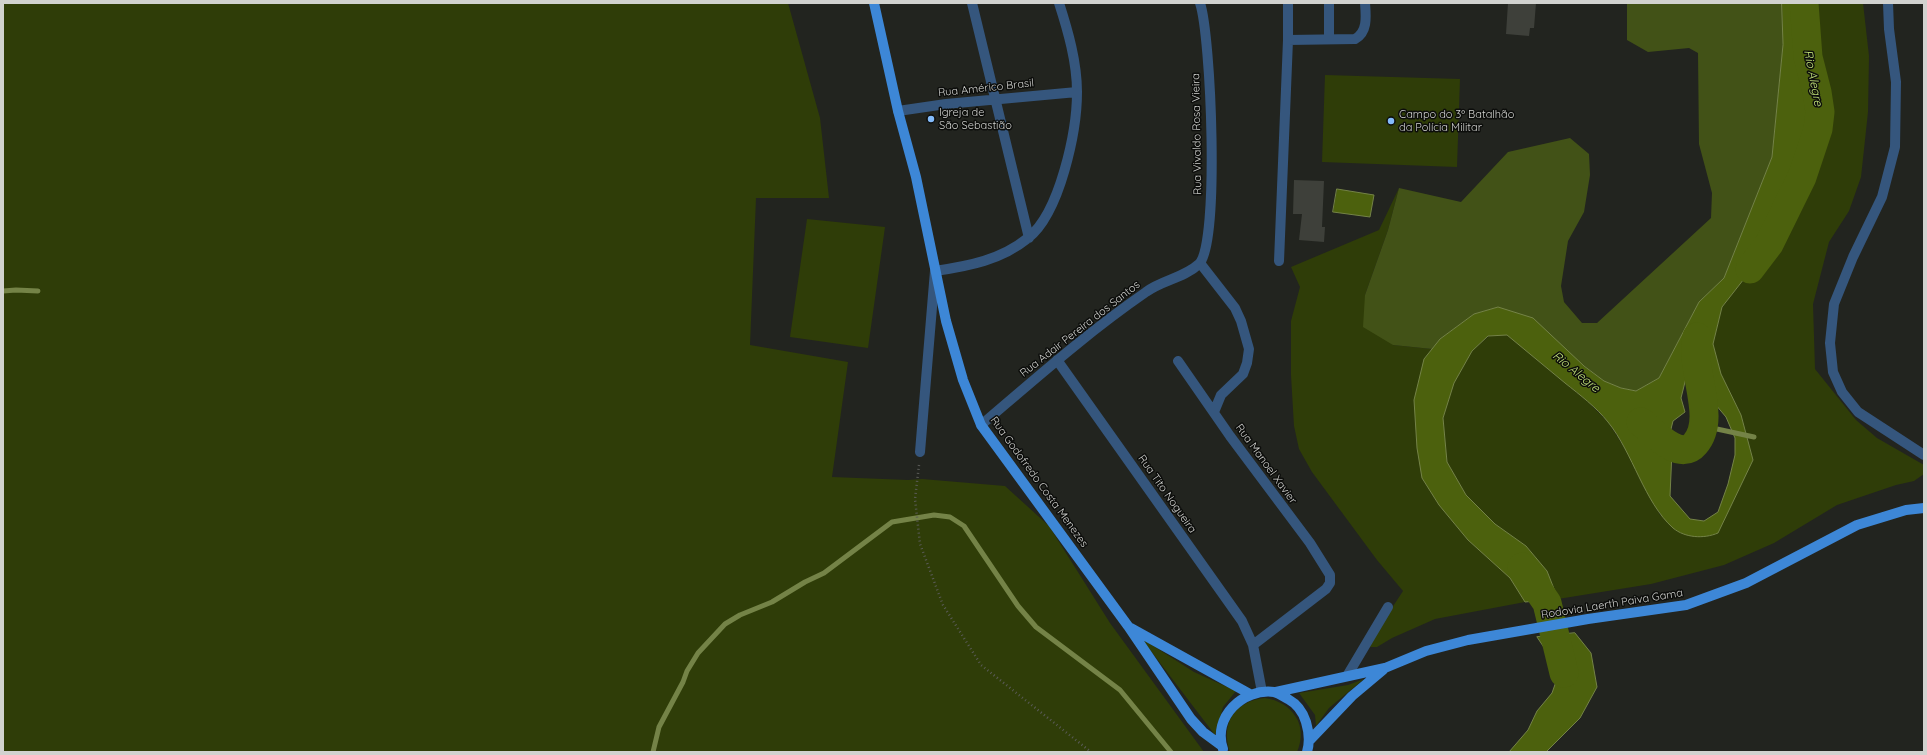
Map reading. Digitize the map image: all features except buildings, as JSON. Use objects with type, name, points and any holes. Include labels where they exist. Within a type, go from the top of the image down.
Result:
[{"type":"main road","name":"Rua Godofredo Costa Menezes","points":[[874,3],[898,111],[916,177],[946,321],[963,380],[981,425],[1128,626],[1191,719],[1203,732],[1223,749]]},
{"type":"main road","name":"Rodovia Laerth Paiva Gama","points":[[1250,694],[1276,692],[1385,668],[1426,651],[1511,632],[1686,605],[1746,583],[1858,525],[1906,510],[1924,508]]},
{"type":"main road","points":[[1128,626],[1250,694],[1232,706],[1225,718],[1221,732],[1223,749]]},
{"type":"main road","name":"Rodovia Laerth Paiva Gama","points":[[1310,741],[1352,696],[1385,668]]},
{"type":"main road","points":[[1276,692],[1299,707],[1305,717],[1310,741],[1307,752]]},
{"type":"street","points":[[972,3],[1029,238]]},
{"type":"street","points":[[920,452],[936,271],[970,266],[1001,256],[1029,238],[1044,220],[1056,193],[1068,159],[1077,92],[1074,60],[1059,3]]},
{"type":"street","name":"Rua Vivaldo Rosa Vieira","points":[[1200,3],[1206,40],[1210,101],[1212,189],[1205,252],[1200,263]]},
{"type":"street","points":[[1279,261],[1288,40],[1288,3]]},
{"type":"street","points":[[1329,3],[1329,38]]},
{"type":"street","points":[[1288,40],[1329,38],[1355,39],[1361,36],[1364,30],[1364,3]]},
{"type":"street","points":[[1888,3],[1889,29],[1896,82],[1895,147],[1882,197],[1853,257],[1834,304],[1830,343],[1833,372],[1842,392],[1858,412],[1924,455]]},
{"type":"street","name":"Rua Américo Brasil","points":[[898,111],[996,98],[1077,92]]},
{"type":"street","points":[[1200,263],[1235,308],[1241,321],[1249,349],[1247,363],[1243,374],[1221,395],[1214,412]]},
{"type":"street","name":"Rua Adair Pereira dos Santos","points":[[981,425],[1057,360],[1147,291],[1186,273],[1200,263]]},
{"type":"street","name":"Rua Tito Nogueira","points":[[1057,360],[1242,621],[1253,645],[1262,692]]},
{"type":"street","name":"Rua Manoel Xavier","points":[[1178,361],[1310,543],[1330,575],[1330,583],[1322,592],[1253,645]]},
{"type":"street","points":[[1347,676],[1388,607]]},
{"type":"path","points":[[920,452],[915,499],[920,544],[942,605],[981,665],[1091,752]]},
{"type":"shaded area","points":[[3,3],[788,3],[820,118],[829,198],[756,198],[750,345],[848,362],[832,477],[908,480],[922,479],[1005,486],[1049,526],[1110,623],[1204,752],[3,752]]},
{"type":"shaded area","points":[[1627,3],[1782,3],[1783,45],[1772,157],[1724,278],[1699,302],[1659,378],[1636,391],[1621,388],[1604,381],[1574,358],[1498,307],[1474,314],[1440,339],[1432,349],[1393,345],[1363,327],[1365,295],[1388,230],[1399,188],[1461,202],[1508,152],[1570,138],[1589,154],[1590,175],[1584,212],[1568,241],[1561,286],[1564,302],[1582,323],[1597,323],[1711,218],[1712,193],[1699,144],[1698,53],[1689,48],[1648,52],[1627,40]]},
{"type":"shaded area","points":[[1807,3],[1863,3],[1869,56],[1868,112],[1861,177],[1849,211],[1829,242],[1813,304],[1815,369],[1856,420],[1877,438],[1924,465],[1924,474],[1914,481],[1896,485],[1837,505],[1774,543],[1724,565],[1651,584],[1558,599],[1547,571],[1526,546],[1495,524],[1466,495],[1447,462],[1443,418],[1454,383],[1472,351],[1489,336],[1507,335],[1588,402],[1608,422],[1629,455],[1660,515],[1711,536],[1753,460],[1741,415],[1721,374],[1713,344],[1722,307],[1769,247],[1815,103],[1803,49]]},
{"type":"shaded area","name":"Campo do 3º Batalhão da Polícia Militar","points":[[1325,75],[1460,79],[1457,167],[1322,162]]},
{"type":"shaded area","points":[[1399,188],[1388,230],[1365,295],[1393,345],[1432,349],[1424,359],[1422,478],[1439,505],[1468,540],[1510,578],[1525,602],[1435,619],[1392,638],[1377,647],[1370,647],[1371,640],[1403,591],[1377,560],[1312,472],[1299,449],[1294,426],[1291,375],[1291,321],[1300,287],[1291,267],[1379,230]]},
{"type":"shaded area","points":[[807,219],[885,227],[868,348],[790,337]]},
{"type":"shaded area","points":[[1141,638],[1194,672],[1236,691],[1223,707],[1215,735]]},
{"type":"shaded area","points":[[1364,679],[1329,708],[1316,726],[1315,715],[1299,693],[1348,685]]},
{"type":"shaded area","points":[[1265,698],[1275,700],[1283,704],[1296,716],[1301,733],[1297,752],[1230,752],[1227,741],[1227,732],[1232,715],[1245,704],[1254,700]]},
{"type":"water","points":[[1782,3],[1807,3],[1803,49],[1815,103],[1769,247],[1722,307],[1713,344],[1721,374],[1741,415],[1753,460],[1718,533],[1701,537],[1689,536],[1673,528],[1654,505],[1625,448],[1608,422],[1588,401],[1507,335],[1488,336],[1472,351],[1454,383],[1443,418],[1447,462],[1466,495],[1495,524],[1526,546],[1547,571],[1558,599],[1525,602],[1510,578],[1468,540],[1439,505],[1422,478],[1417,448],[1414,400],[1424,359],[1440,339],[1474,314],[1498,307],[1533,318],[1584,366],[1604,381],[1621,388],[1636,391],[1659,378],[1699,302],[1724,278],[1772,157],[1783,45]],"holes":[[[1697,374],[1710,398],[1726,417],[1735,438],[1735,455],[1728,484],[1718,512],[1704,521],[1690,519],[1670,496],[1672,451],[1671,429],[1673,421],[1685,412],[1681,398],[1686,378]]]},
{"type":"water","points":[[1337,189],[1374,195],[1370,217],[1333,212]]},
{"type":"water","points":[[1575,633],[1591,653],[1597,687],[1580,718],[1546,752],[1509,752],[1528,730],[1537,711],[1552,693],[1558,676],[1551,658],[1537,637]]},
{"type":"waterway","name":"Rio Alegre","points":[[1750,269],[1769,244],[1802,177],[1818,129],[1820,112],[1817,92],[1808,57],[1804,3]]},
{"type":"waterway","points":[[3,291],[38,291]]},
{"type":"waterway","name":"Rio Alegre","points":[[1641,422],[1659,438],[1674,448],[1682,450],[1689,449],[1695,444],[1701,433],[1704,421],[1704,407],[1697,364],[1697,337]]},
{"type":"waterway","points":[[1703,426],[1754,437]]},
{"type":"waterway","points":[[653,752],[659,727],[683,682],[687,671],[698,653],[725,624],[740,615],[772,602],[805,582],[824,573],[892,522],[934,515],[950,517],[964,526],[1018,606],[1036,627],[1120,690],[1171,752]]},
{"type":"waterway","name":"Rio Alegre","points":[[1522,567],[1547,603],[1564,673]]},
{"type":"place","name":"Igreja de São Sebastião","points":[[931,119]]},
{"type":"place","name":"Campo do 3º Batalhão da Polícia Militar","points":[[1391,121]]}]
